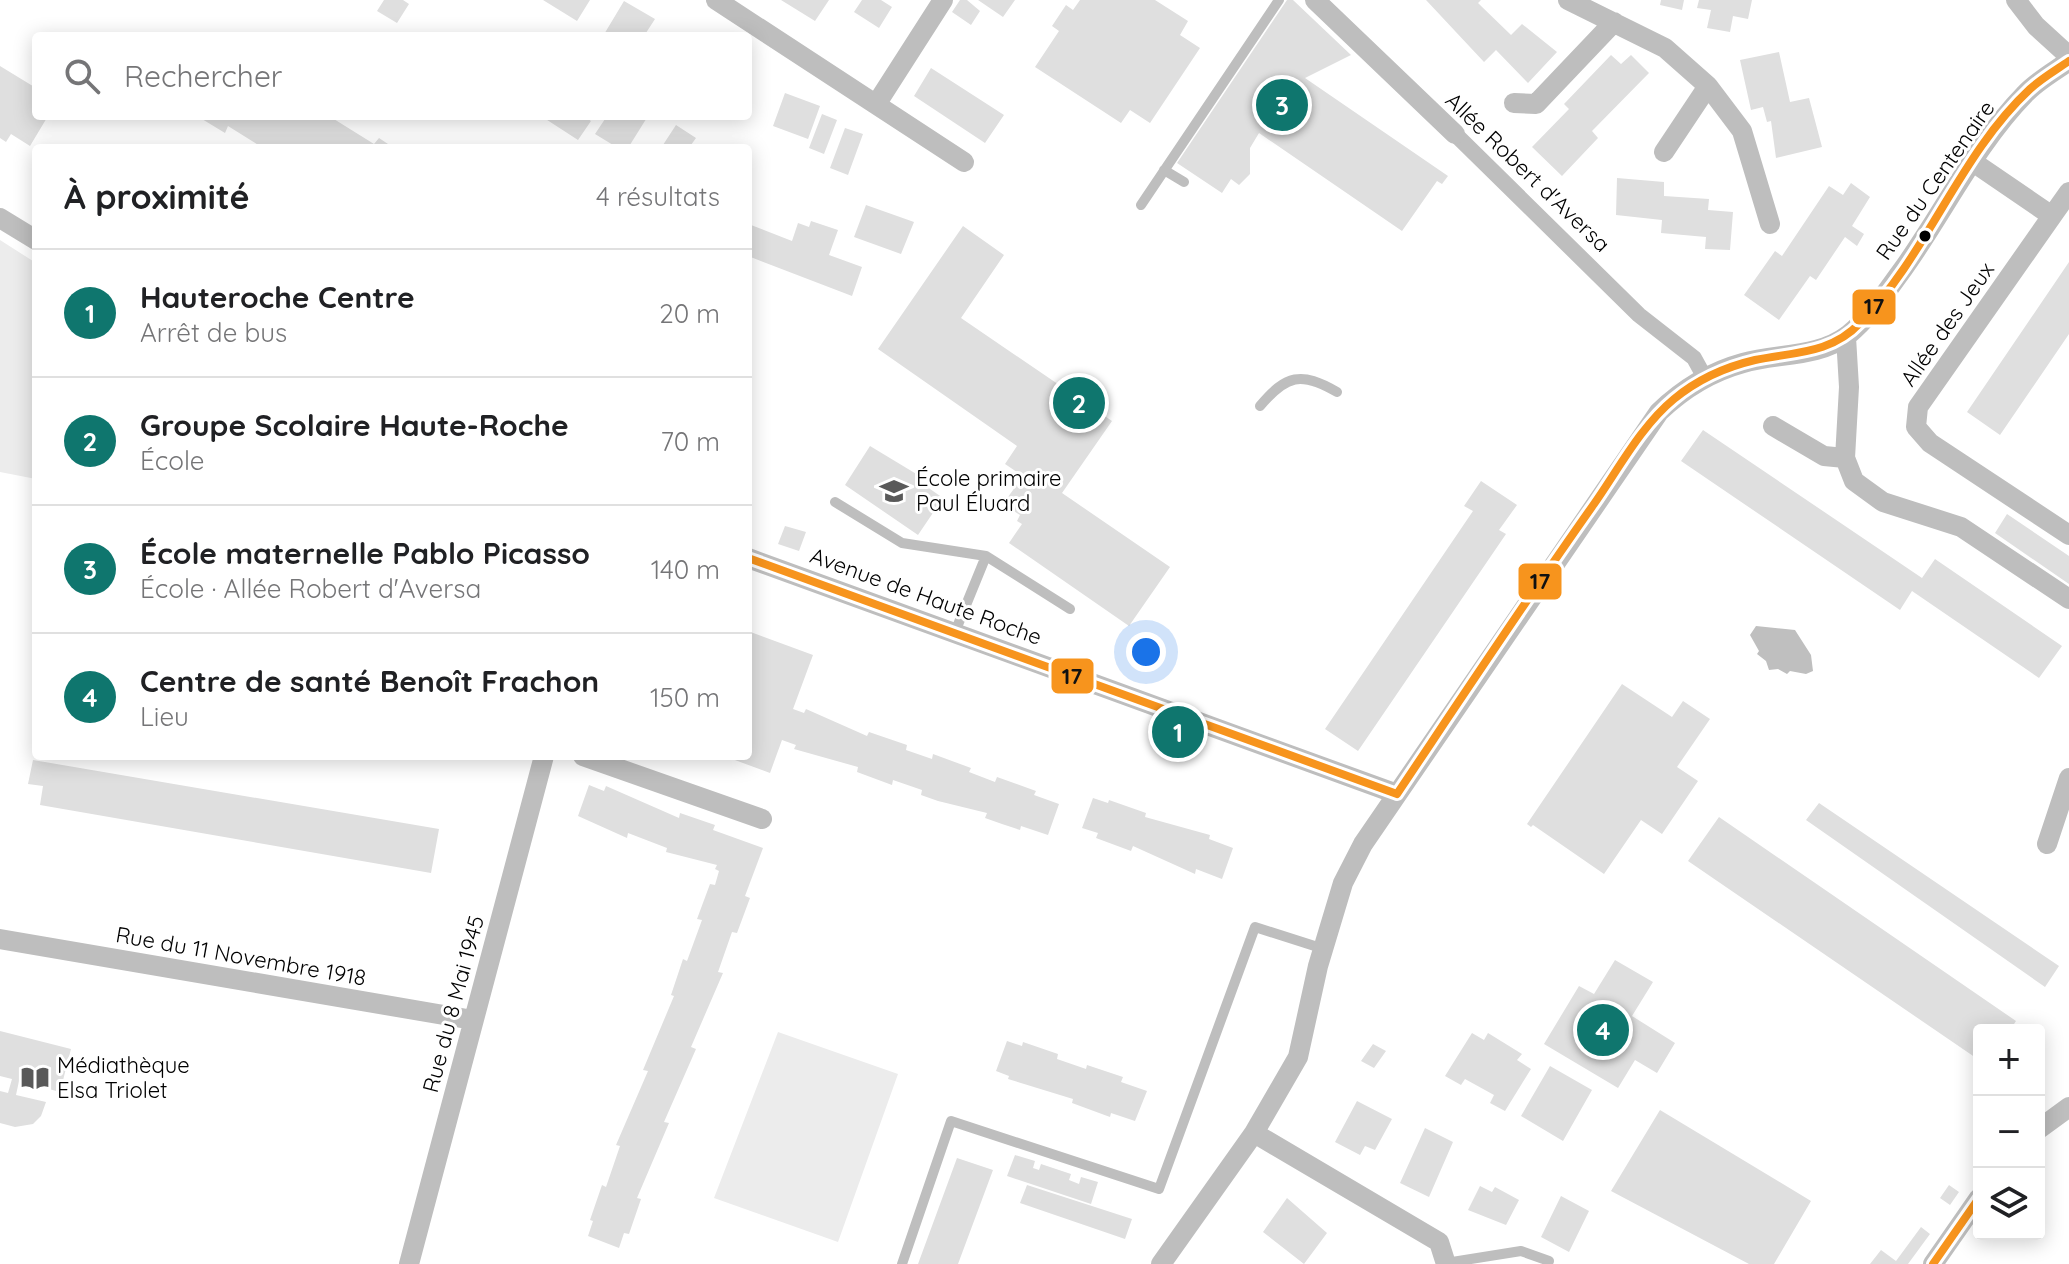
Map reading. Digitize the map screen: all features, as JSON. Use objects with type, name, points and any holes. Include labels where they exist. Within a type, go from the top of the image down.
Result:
[{"type":"street","points":[[716,0],[964,162]]},
{"type":"street","points":[[877,103],[943,0]]},
{"type":"street","name":"Allée Robert d'Aversa","points":[[1315,0],[1639,315],[1694,358],[1705,378]]},
{"type":"street","points":[[1568,0],[1665,48],[1708,86],[1742,131],[1770,224]]},
{"type":"street","points":[[2016,0],[2036,26],[2069,58]]},
{"type":"street","points":[[1514,103],[1536,104],[1614,22]]},
{"type":"street","name":"Rue du Centenaire","points":[[1397,794],[1650,423],[1680,392],[1705,378],[1743,363],[1801,354],[1846,337],[1869,315],[1928,234],[1973,162],[2025,93],[2069,58]]},
{"type":"street","points":[[1664,152],[1708,86]]},
{"type":"street","points":[[1973,162],[2052,216]]},
{"type":"street","name":"Allée des Jeux","points":[[2069,192],[1918,407],[1916,427],[1930,443],[2069,535]]},
{"type":"street","points":[[0,218],[32,238]]},
{"type":"street","points":[[1846,337],[1849,387],[1845,458],[1854,481],[1883,502],[1961,527],[2069,599]]},
{"type":"street","points":[[1773,426],[1824,456],[1845,458]]},
{"type":"street","name":"Avenue de Haute Roche","points":[[752,559],[1397,794]]},
{"type":"street","name":"Rue du 8 Mai 1945","points":[[409,1264],[543,760]]},
{"type":"street","points":[[594,760],[762,819]]},
{"type":"street","points":[[2047,844],[2069,778]]},
{"type":"street","points":[[1161,1264],[1254,1133],[1298,1057],[1343,883],[1363,844],[1397,794]]},
{"type":"street","name":"Rue du 11 Novembre 1918","points":[[0,939],[473,1020]]},
{"type":"street","points":[[2045,1125],[2069,1107]]},
{"type":"street","points":[[1254,1133],[1439,1242],[1446,1263]]},
{"type":"street","points":[[1933,1264],[1973,1207]]},
{"type":"lane","points":[[1141,205],[1279,0]]},
{"type":"lane","points":[[1164,170],[1184,182]]},
{"type":"lane","points":[[1260,406],[1277,385],[1296,378],[1318,381],[1337,392]]},
{"type":"lane","points":[[835,502],[902,543],[986,556],[1070,609]]},
{"type":"lane","points":[[955,632],[986,556]]},
{"type":"lane","points":[[902,1264],[951,1121],[1159,1189],[1255,927],[1324,949]]},
{"type":"lane","points":[[1446,1263],[1521,1251],[1549,1261]]},
{"type":"shaded area","points":[[0,240],[32,260],[32,478],[0,472]]},
{"type":"shaded area","points":[[1756,626],[1795,630],[1811,655],[1813,671],[1806,674],[1790,671],[1787,674],[1778,669],[1769,670],[1766,661],[1757,654],[1759,651],[1750,635]]},
{"type":"shaded area","points":[[778,1032],[898,1074],[838,1242],[714,1198]]},
{"type":"building","points":[[384,0],[403,0],[409,4],[397,23],[377,11]]},
{"type":"building","points":[[543,0],[590,0],[577,21]]},
{"type":"building","points":[[781,0],[829,0],[815,21]]},
{"type":"building","points":[[862,0],[881,0],[892,7],[879,28],[854,12]]},
{"type":"building","points":[[960,0],[967,0],[980,11],[971,25],[952,12]]},
{"type":"building","points":[[978,0],[1015,0],[1003,17]]},
{"type":"building","points":[[1080,0],[1155,0],[1188,21],[1180,35],[1200,48],[1150,123],[1130,110],[1121,123],[1035,67],[1059,31],[1052,26],[1066,5],[1073,10]]},
{"type":"building","points":[[1287,0],[1293,0],[1351,55],[1305,78],[1448,176],[1442,184],[1437,181],[1402,231],[1259,133],[1250,148],[1250,174],[1239,185],[1231,179],[1222,193],[1177,163]]},
{"type":"building","points":[[1426,0],[1481,0],[1478,3],[1511,35],[1522,24],[1557,52],[1528,83],[1496,50],[1484,62]]},
{"type":"building","points":[[1661,0],[1684,0],[1682,10],[1660,5]]},
{"type":"building","points":[[1699,0],[1752,0],[1748,19],[1733,16],[1730,32],[1707,28],[1711,10],[1697,8]]},
{"type":"building","points":[[624,1],[655,19],[647,32],[605,32]]},
{"type":"building","points":[[1779,52],[1790,102],[1809,98],[1822,147],[1776,158],[1771,121],[1767,122],[1763,107],[1751,110],[1740,60]]},
{"type":"building","points":[[1611,55],[1621,64],[1631,55],[1649,73],[1592,131],[1598,138],[1562,176],[1532,147],[1569,109],[1564,104]]},
{"type":"building","points":[[0,66],[32,86],[32,120],[46,120],[30,146],[11,134],[6,142],[0,138]]},
{"type":"building","points":[[931,68],[1004,115],[985,143],[914,96]]},
{"type":"building","points":[[785,93],[820,106],[808,139],[773,126]]},
{"type":"building","points":[[822,114],[837,120],[824,154],[809,148]]},
{"type":"building","points":[[204,120],[335,120],[374,144],[257,144],[228,126],[225,133]]},
{"type":"building","points":[[547,120],[590,120],[578,140]]},
{"type":"building","points":[[604,120],[646,120],[630,144],[611,144],[595,134]]},
{"type":"building","points":[[676,125],[696,138],[692,144],[664,144]]},
{"type":"building","points":[[845,128],[863,134],[848,175],[830,168]]},
{"type":"building","points":[[379,138],[388,144],[374,144]]},
{"type":"building","points":[[1617,178],[1664,182],[1664,196],[1709,199],[1708,210],[1733,212],[1730,250],[1705,249],[1706,237],[1661,233],[1662,220],[1616,215]]},
{"type":"building","points":[[1851,183],[1870,197],[1852,226],[1864,234],[1857,246],[1845,237],[1816,280],[1810,276],[1779,320],[1744,295],[1775,251],[1782,256],[1829,186],[1843,195]]},
{"type":"building","points":[[866,205],[914,222],[901,254],[854,237]]},
{"type":"building","points":[[811,221],[838,230],[829,255],[862,267],[852,296],[752,258],[752,225],[792,241],[798,223],[809,227]]},
{"type":"building","points":[[963,226],[1004,255],[961,318],[1112,421],[1062,493],[1170,567],[1129,626],[1009,543],[1022,524],[1017,521],[1020,515],[1003,504],[1023,476],[1005,464],[1017,446],[878,349]]},
{"type":"building","points":[[2069,262],[2069,334],[2000,435],[1967,412]]},
{"type":"building","points":[[1703,430],[1922,578],[1935,559],[2062,646],[2039,678],[1912,591],[1900,610],[1681,461]]},
{"type":"building","name":"École primaire Paul Éluard","points":[[870,446],[923,478],[920,482],[943,498],[918,535],[845,485]]},
{"type":"building","points":[[1481,481],[1517,505],[1499,530],[1506,534],[1358,751],[1325,729],[1473,511],[1464,506]]},
{"type":"building","points":[[2007,514],[2069,556],[2069,584],[1995,533]]},
{"type":"building","points":[[785,526],[806,532],[799,551],[778,544]]},
{"type":"building","points":[[752,632],[813,655],[793,709],[804,713],[806,709],[867,736],[869,732],[907,745],[906,750],[932,759],[933,754],[971,768],[969,772],[995,782],[997,777],[1036,791],[1034,795],[1059,804],[1048,835],[1021,826],[1020,830],[985,818],[987,813],[938,801],[921,795],[922,790],[893,780],[892,785],[857,772],[858,767],[794,749],[796,745],[782,740],[770,773],[735,760],[752,760]]},
{"type":"building","points":[[1622,684],[1672,717],[1683,701],[1710,719],[1677,767],[1698,781],[1662,834],[1641,820],[1604,874],[1533,825],[1527,824]]},
{"type":"building","points":[[33,760],[439,829],[431,873],[40,805],[43,786],[28,784]]},
{"type":"building","points":[[589,785],[604,791],[606,786],[679,818],[680,813],[715,825],[713,830],[763,848],[745,896],[750,898],[737,933],[732,932],[718,972],[723,973],[691,1047],[696,1049],[664,1122],[669,1123],[637,1198],[641,1199],[629,1234],[624,1233],[619,1248],[588,1236],[593,1221],[590,1220],[602,1185],[606,1187],[620,1146],[616,1145],[648,1071],[643,1070],[674,996],[671,995],[683,959],[687,961],[702,920],[697,919],[710,884],[715,885],[719,871],[715,869],[717,865],[666,852],[667,848],[628,833],[627,838],[578,816]]},
{"type":"building","points":[[1093,798],[1108,803],[1109,800],[1146,813],[1145,817],[1210,835],[1209,839],[1233,848],[1222,879],[1196,869],[1195,874],[1133,846],[1131,851],[1096,838],[1098,833],[1082,828]]},
{"type":"building","points":[[1819,803],[2059,966],[2045,987],[1806,820]]},
{"type":"building","points":[[1719,817],[2016,1021],[2014,1024],[1973,1024],[1973,1056],[1688,861]]},
{"type":"building","points":[[1615,960],[1653,982],[1632,1016],[1675,1043],[1657,1073],[1635,1060],[1618,1088],[1544,1044],[1579,986],[1594,994]]},
{"type":"building","name":"Médiathèque Elsa Triolet","points":[[0,1031],[71,1049],[60,1092],[19,1081],[16,1095],[46,1102],[41,1116],[33,1124],[15,1127],[0,1123],[0,1091],[8,1093],[12,1079],[0,1076]]},
{"type":"building","points":[[1472,1033],[1484,1040],[1488,1033],[1522,1054],[1517,1060],[1531,1069],[1505,1111],[1490,1103],[1494,1095],[1465,1079],[1461,1085],[1445,1076]]},
{"type":"building","points":[[1007,1041],[1022,1046],[1023,1042],[1058,1054],[1057,1059],[1123,1077],[1121,1082],[1147,1091],[1135,1121],[1111,1113],[1110,1117],[1072,1103],[1073,1099],[1008,1079],[1009,1076],[996,1071]]},
{"type":"building","points":[[1373,1044],[1386,1051],[1374,1068],[1361,1061]]},
{"type":"building","points":[[1550,1066],[1592,1090],[1563,1141],[1521,1116]]},
{"type":"building","points":[[1357,1101],[1392,1119],[1375,1150],[1365,1146],[1360,1155],[1335,1142]]},
{"type":"building","points":[[1660,1110],[1811,1201],[1774,1264],[1749,1264],[1611,1191]]},
{"type":"building","points":[[1425,1128],[1453,1142],[1429,1197],[1400,1183]]},
{"type":"building","points":[[1015,1155],[1035,1161],[1033,1168],[1039,1170],[1041,1164],[1071,1174],[1069,1180],[1079,1184],[1081,1177],[1098,1182],[1091,1204],[1007,1176]]},
{"type":"building","points":[[957,1158],[993,1170],[958,1264],[918,1264]]},
{"type":"building","points":[[1027,1185],[1132,1219],[1125,1239],[1020,1203]]},
{"type":"building","points":[[1949,1185],[1959,1192],[1950,1205],[1940,1198]]},
{"type":"building","points":[[1480,1186],[1492,1192],[1495,1187],[1519,1200],[1506,1225],[1468,1210]]},
{"type":"building","points":[[1561,1196],[1589,1211],[1569,1252],[1541,1237]]},
{"type":"building","points":[[1287,1198],[1327,1233],[1304,1264],[1263,1232]]},
{"type":"building","points":[[1921,1227],[1930,1234],[1908,1264],[1870,1264],[1881,1250],[1896,1261]]},
{"type":"transit line","name":"17","points":[[1397,794],[1631,449],[1662,410],[1692,386],[1722,370],[1755,360],[1811,350],[1837,341],[1849,333],[1884,296],[1905,267],[1963,174],[2005,115],[2035,85],[2069,61]]},
{"type":"transit line","name":"17","points":[[752,559],[1397,794]]},
{"type":"transit line","name":"17","points":[[1933,1264],[1973,1207]]},
{"type":"place","name":"École maternelle Pablo Picasso","points":[[1282,105]]},
{"type":"place","name":"Groupe Scolaire Haute-Roche","points":[[1079,403]]},
{"type":"place","name":"École primaire Paul Éluard","points":[[894,491]]},
{"type":"place","name":"Hauteroche Centre","points":[[1178,732]]},
{"type":"place","name":"Centre de santé Benoît Frachon","points":[[1603,1030]]},
{"type":"place","name":"Médiathèque Elsa Triolet","points":[[35,1078]]}]
